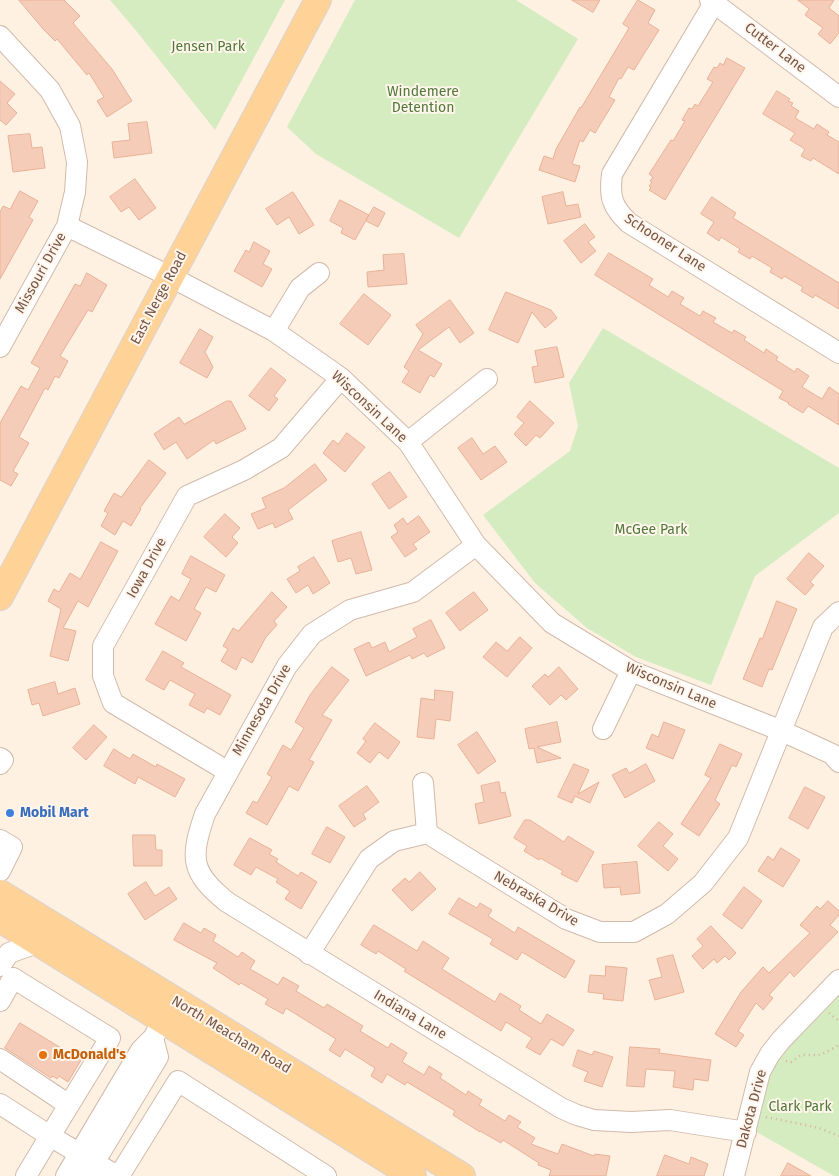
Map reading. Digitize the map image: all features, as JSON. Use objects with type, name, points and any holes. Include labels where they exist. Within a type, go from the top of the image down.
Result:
[{"type":"main road","name":"East Nerge Road","points":[[0,597],[318,0]]},
{"type":"main road","name":"North Meacham Road","points":[[0,892],[164,1020],[462,1176]]},
{"type":"main road","name":"North Meacham Road","points":[[0,919],[164,1020],[400,1172]]},
{"type":"street","name":"Cutter Lane","points":[[712,1],[839,97]]},
{"type":"street","name":"Schooner Lane","points":[[712,1],[612,174],[610,188],[613,202],[618,212],[629,223],[839,353]]},
{"type":"street","points":[[0,36],[50,90],[70,126],[77,162],[75,192],[68,226]]},
{"type":"street","name":"Wisconsin Lane","points":[[68,226],[274,331],[341,378],[408,442],[476,545],[552,624],[631,671],[782,730]]},
{"type":"street","name":"Missouri Drive","points":[[0,347],[68,226]]},
{"type":"street","points":[[274,331],[300,288],[319,273]]},
{"type":"street","name":"Iowa Drive","points":[[227,771],[113,703],[104,676],[103,646],[187,496],[244,470],[281,448],[341,378]]},
{"type":"street","points":[[408,442],[487,379]]},
{"type":"street","name":"Minnesota Drive","points":[[227,771],[287,666],[312,634],[350,610],[413,592],[476,545]]},
{"type":"street","name":"Nebraska Drive","points":[[427,833],[566,919],[600,932],[634,932],[667,914],[704,883],[738,838],[823,627],[839,612]]},
{"type":"street","points":[[603,729],[631,671]]},
{"type":"street","points":[[782,730],[832,754],[839,762]]},
{"type":"street","points":[[0,758],[3,760],[0,764]]},
{"type":"street","name":"Indiana Lane","points":[[227,771],[205,814],[198,834],[195,854],[198,872],[211,889],[226,902],[561,1108],[594,1120],[631,1122],[670,1120],[746,1132]]},
{"type":"street","points":[[309,954],[369,859],[394,841],[427,833],[423,783]]},
{"type":"street","points":[[0,840],[12,847],[0,871]]},
{"type":"street","points":[[0,966],[9,954],[37,942]]},
{"type":"street","points":[[0,1001],[13,978],[110,1038],[26,1176]]},
{"type":"street","name":"Dakota Drive","points":[[734,1176],[760,1072],[770,1054],[839,980]]},
{"type":"street","points":[[66,1176],[87,1164],[158,1057],[164,1020]]},
{"type":"street","points":[[0,1059],[69,1105]]},
{"type":"street","points":[[0,1104],[50,1136],[87,1164],[118,1176],[178,1080],[326,1176]]},
{"type":"path","points":[[829,1013],[839,1021]]},
{"type":"path","points":[[786,1061],[791,1062],[801,1055],[820,1055],[839,1044]]},
{"type":"path","points":[[764,1117],[819,1128],[839,1136]]},
{"type":"green space","name":"Jensen Park","points":[[110,0],[285,0],[215,130]]},
{"type":"green space","name":"Windemere Detention","points":[[355,0],[516,0],[578,39],[459,238],[316,154],[287,127]]},
{"type":"green space","name":"McGee Park","points":[[603,328],[839,468],[839,513],[755,576],[711,685],[636,657],[587,628],[535,583],[483,515],[570,451],[578,426],[569,383]]},
{"type":"green space","name":"Clark Park","points":[[839,995],[839,1176],[834,1176],[753,1130],[765,1083],[778,1058]]},
{"type":"building","points":[[19,0],[64,0],[80,16],[73,23],[112,69],[132,101],[107,117],[97,101],[104,97],[89,73],[87,75],[57,39],[55,41],[44,30]]},
{"type":"building","points":[[572,0],[600,0],[593,12]]},
{"type":"building","points":[[638,0],[655,10],[648,23],[659,30],[634,70],[628,67],[621,79],[619,78],[609,97],[615,100],[595,133],[590,130],[583,142],[580,140],[572,164],[580,166],[575,182],[539,170],[544,156],[553,159],[556,149],[580,107],[629,28],[623,24]]},
{"type":"building","points":[[798,0],[834,0],[829,8],[839,16],[839,33],[830,44],[818,34],[823,28],[805,15],[809,9]]},
{"type":"building","points":[[727,58],[745,68],[665,200],[649,190],[652,182],[650,181],[653,177],[649,174],[671,140],[673,141],[685,121],[682,120],[689,108],[692,109],[695,104],[698,106],[713,82],[707,79],[714,67],[717,68],[720,63],[723,65]]},
{"type":"building","points":[[0,81],[15,94],[7,103],[17,113],[6,125],[0,120]]},
{"type":"building","points":[[777,91],[790,99],[788,101],[793,103],[791,106],[799,111],[795,118],[814,129],[817,124],[829,132],[827,135],[839,142],[839,174],[813,158],[811,161],[801,156],[805,149],[790,140],[795,133],[763,114]]},
{"type":"building","points":[[147,122],[152,153],[114,158],[112,142],[130,140],[128,124]]},
{"type":"building","points":[[30,134],[32,148],[42,147],[45,168],[13,172],[8,136]]},
{"type":"building","points":[[135,179],[156,208],[139,220],[129,207],[121,212],[110,197]]},
{"type":"building","points":[[20,191],[38,201],[29,217],[33,220],[0,279],[0,212],[3,206],[10,209]]},
{"type":"building","points":[[293,192],[314,225],[299,234],[289,217],[277,225],[266,209]]},
{"type":"building","points":[[563,192],[566,206],[578,204],[581,217],[548,224],[542,197]]},
{"type":"building","points":[[712,197],[736,213],[733,218],[839,283],[839,309],[815,295],[813,298],[801,291],[803,287],[784,276],[782,279],[770,272],[772,268],[752,256],[750,259],[738,252],[740,249],[721,237],[719,241],[707,233],[714,222],[701,214]]},
{"type":"building","points":[[340,200],[369,215],[355,240],[341,233],[343,228],[330,221]]},
{"type":"building","points":[[374,207],[385,213],[378,227],[366,221]]},
{"type":"building","points":[[585,224],[595,237],[588,242],[596,251],[581,263],[564,241]]},
{"type":"building","points":[[254,242],[270,251],[263,264],[272,269],[262,287],[234,271],[246,250],[249,252]]},
{"type":"building","points":[[609,253],[653,279],[649,285],[668,297],[672,291],[684,298],[680,304],[700,316],[703,311],[716,318],[713,322],[732,333],[734,330],[746,337],[744,340],[764,353],[766,349],[778,357],[776,360],[795,372],[797,368],[809,376],[802,387],[822,399],[829,387],[839,394],[839,425],[808,406],[803,413],[788,404],[779,398],[783,391],[595,275]]},
{"type":"building","points":[[404,254],[407,284],[368,287],[367,272],[384,270],[383,255]]},
{"type":"building","points":[[87,273],[107,285],[92,312],[88,310],[60,356],[68,361],[59,378],[55,376],[48,390],[45,388],[19,437],[29,443],[13,471],[18,474],[11,486],[0,480],[0,423],[21,386],[28,390],[40,368],[31,363],[75,284],[80,286]]},
{"type":"building","points":[[506,292],[551,310],[557,318],[545,328],[532,312],[518,343],[489,330]]},
{"type":"building","points":[[364,294],[391,315],[368,345],[340,324]]},
{"type":"building","points":[[450,300],[474,333],[460,343],[449,327],[418,350],[442,364],[434,377],[430,375],[420,393],[402,382],[409,371],[404,367],[423,334],[416,325]]},
{"type":"building","points":[[200,329],[213,337],[205,352],[213,367],[207,378],[180,363]]},
{"type":"building","points":[[557,347],[564,377],[535,383],[532,367],[538,366],[535,351]]},
{"type":"building","points":[[271,368],[286,380],[274,396],[278,399],[269,411],[249,396]]},
{"type":"building","points":[[227,401],[231,401],[246,429],[216,444],[214,440],[187,459],[176,442],[164,450],[154,434],[179,417],[184,424]]},
{"type":"building","points":[[530,401],[554,423],[540,438],[536,435],[526,446],[514,434],[524,423],[517,417]]},
{"type":"building","points":[[347,433],[365,447],[345,472],[323,453],[333,440],[338,444]]},
{"type":"building","points":[[472,438],[483,454],[495,446],[507,462],[481,480],[458,448]]},
{"type":"building","points":[[149,460],[166,473],[140,508],[131,526],[123,521],[115,535],[101,526],[108,513],[104,511],[114,493],[121,497]]},
{"type":"building","points":[[315,464],[327,480],[288,510],[293,519],[275,528],[273,523],[258,529],[251,514],[266,508],[262,498],[284,488]]},
{"type":"building","points":[[390,472],[407,497],[389,509],[372,484]]},
{"type":"building","points":[[225,514],[240,528],[232,537],[238,543],[226,557],[204,537]]},
{"type":"building","points":[[419,516],[430,532],[413,544],[417,549],[405,557],[391,537],[398,532],[394,525],[403,518],[407,524]]},
{"type":"building","points":[[361,532],[372,570],[356,574],[351,558],[338,562],[332,541]]},
{"type":"building","points":[[101,542],[118,551],[88,607],[78,601],[63,628],[76,631],[68,661],[50,656],[61,609],[48,601],[54,589],[59,592],[70,573],[80,579]]},
{"type":"building","points":[[809,553],[824,566],[810,582],[814,585],[805,595],[787,579]]},
{"type":"building","points":[[191,556],[225,575],[216,592],[206,587],[194,609],[201,613],[186,641],[155,624],[171,596],[179,601],[191,579],[182,574]]},
{"type":"building","points":[[314,557],[330,583],[313,594],[308,585],[296,593],[287,579],[300,571],[298,567]]},
{"type":"building","points":[[272,592],[287,607],[274,621],[277,625],[266,637],[252,663],[242,657],[236,670],[221,661],[228,649],[223,646],[233,628],[238,631]]},
{"type":"building","points":[[474,592],[488,610],[460,631],[446,613]]},
{"type":"building","points":[[777,601],[797,609],[772,670],[769,669],[762,687],[743,679]]},
{"type":"building","points":[[431,620],[445,648],[427,657],[424,653],[412,659],[410,655],[366,676],[354,649],[369,642],[372,648],[385,642],[389,652],[417,637],[413,629]]},
{"type":"building","points":[[520,637],[532,648],[507,677],[483,657],[496,642],[507,651]]},
{"type":"building","points":[[163,651],[184,663],[181,667],[231,695],[220,715],[207,708],[204,713],[189,705],[195,694],[170,680],[164,690],[146,680]]},
{"type":"building","points":[[332,667],[349,680],[322,715],[332,720],[309,760],[314,762],[298,791],[289,786],[267,825],[246,813],[253,801],[257,803],[272,777],[267,774],[283,745],[291,750],[304,728],[295,722],[310,695]]},
{"type":"building","points":[[559,667],[578,689],[566,700],[561,695],[550,705],[532,686],[545,674],[548,677]]},
{"type":"building","points":[[55,682],[58,694],[75,688],[80,704],[43,716],[39,703],[32,705],[28,690]]},
{"type":"building","points":[[435,690],[453,692],[450,721],[436,719],[434,739],[417,737],[421,698],[434,700]]},
{"type":"building","points":[[557,722],[561,742],[537,747],[561,758],[537,763],[534,748],[529,749],[525,729]]},
{"type":"building","points":[[664,722],[685,730],[673,759],[646,748],[652,734],[658,737]]},
{"type":"building","points":[[375,723],[400,742],[388,759],[379,752],[370,763],[357,753],[366,741],[363,739]]},
{"type":"building","points":[[94,725],[107,737],[86,760],[73,748]]},
{"type":"building","points":[[477,732],[496,761],[478,774],[458,745]]},
{"type":"building","points":[[720,744],[742,754],[736,767],[732,765],[715,800],[720,804],[699,836],[681,824],[711,778],[705,775]]},
{"type":"building","points":[[114,749],[130,759],[133,754],[156,767],[157,764],[185,779],[175,797],[138,777],[135,784],[104,766]]},
{"type":"building","points":[[574,764],[589,770],[578,794],[599,782],[590,803],[575,796],[572,803],[558,797]]},
{"type":"building","points":[[646,764],[655,781],[625,798],[612,775],[626,768],[629,773]]},
{"type":"building","points":[[499,782],[501,793],[505,792],[511,816],[479,824],[475,804],[484,802],[481,786]]},
{"type":"building","points":[[367,786],[379,802],[363,814],[366,819],[354,827],[339,806]]},
{"type":"building","points":[[805,787],[825,797],[808,829],[789,818]]},
{"type":"building","points":[[525,820],[530,820],[564,842],[568,836],[594,852],[577,882],[561,874],[563,871],[524,851],[527,846],[514,838]]},
{"type":"building","points":[[659,822],[673,834],[663,846],[678,859],[668,871],[638,846]]},
{"type":"building","points":[[327,827],[345,837],[330,863],[312,854]]},
{"type":"building","points":[[133,835],[155,835],[156,850],[162,850],[162,866],[134,866]]},
{"type":"building","points":[[250,838],[272,850],[269,854],[278,859],[276,862],[298,876],[301,872],[317,882],[301,909],[285,899],[290,891],[276,882],[278,879],[256,867],[251,875],[234,865]]},
{"type":"building","points":[[781,848],[800,860],[783,887],[758,871],[768,856],[773,860]]},
{"type":"building","points":[[637,862],[640,893],[621,895],[620,887],[604,888],[602,865]]},
{"type":"building","points":[[420,872],[436,889],[412,911],[392,890],[405,878],[409,882]]},
{"type":"building","points":[[146,882],[155,896],[169,887],[177,899],[145,920],[128,894]]},
{"type":"building","points":[[744,887],[762,901],[742,929],[723,915]]},
{"type":"building","points":[[459,898],[477,908],[480,903],[492,910],[488,916],[515,933],[518,927],[575,961],[565,978],[522,952],[517,960],[490,944],[493,939],[449,914]]},
{"type":"building","points":[[828,901],[839,911],[839,915],[830,925],[838,932],[794,977],[790,972],[769,995],[773,998],[763,1010],[756,1003],[738,1031],[744,1035],[736,1047],[715,1034],[741,992],[763,967],[769,973],[810,933],[800,925],[817,906],[820,909]]},
{"type":"building","points":[[184,923],[201,933],[204,928],[216,935],[213,941],[238,957],[242,952],[255,961],[250,969],[278,985],[283,977],[299,986],[296,991],[324,1008],[327,1004],[363,1026],[360,1031],[388,1048],[391,1043],[407,1053],[402,1062],[424,1075],[429,1066],[442,1074],[440,1078],[466,1095],[468,1091],[482,1100],[479,1105],[505,1121],[509,1115],[521,1122],[517,1127],[535,1138],[531,1144],[558,1154],[562,1144],[594,1156],[595,1154],[610,1156],[606,1176],[549,1176],[551,1170],[538,1165],[539,1163],[503,1140],[501,1143],[480,1132],[453,1115],[455,1111],[407,1082],[405,1085],[387,1074],[382,1083],[371,1076],[375,1068],[345,1049],[340,1057],[329,1050],[336,1039],[286,1008],[283,1014],[265,1004],[268,999],[241,983],[239,985],[213,968],[217,963],[174,940]]},
{"type":"building","points":[[374,925],[417,951],[423,941],[449,958],[442,969],[495,1002],[500,993],[521,1006],[519,1010],[541,1024],[547,1014],[574,1030],[563,1046],[551,1039],[540,1055],[526,1047],[532,1038],[506,1022],[501,1031],[404,971],[406,969],[378,951],[376,954],[361,945]]},
{"type":"building","points":[[711,926],[736,953],[729,960],[725,956],[717,963],[714,959],[703,969],[692,956],[703,946],[697,939]]},
{"type":"building","points":[[673,955],[684,992],[655,1000],[649,980],[662,977],[657,959]]},
{"type":"building","points":[[606,966],[627,968],[623,1001],[603,999],[604,994],[588,992],[590,975],[605,976]]},
{"type":"building","name":"McDonald's","points":[[20,1023],[81,1060],[68,1082],[59,1076],[57,1079],[53,1076],[51,1078],[5,1048]]},
{"type":"building","points":[[630,1047],[660,1049],[659,1053],[711,1060],[708,1081],[694,1079],[693,1090],[673,1087],[675,1071],[646,1069],[644,1087],[627,1086]]},
{"type":"building","points":[[578,1050],[592,1055],[594,1051],[613,1057],[602,1087],[584,1081],[588,1072],[573,1066]]},
{"type":"building","points":[[665,1155],[689,1164],[691,1157],[708,1164],[704,1176],[657,1176]]},
{"type":"building","points":[[788,1163],[811,1176],[781,1176]]},
{"type":"place","name":"Mobil Mart","points":[[10,813]]},
{"type":"place","name":"McDonald's","points":[[43,1055]]}]
